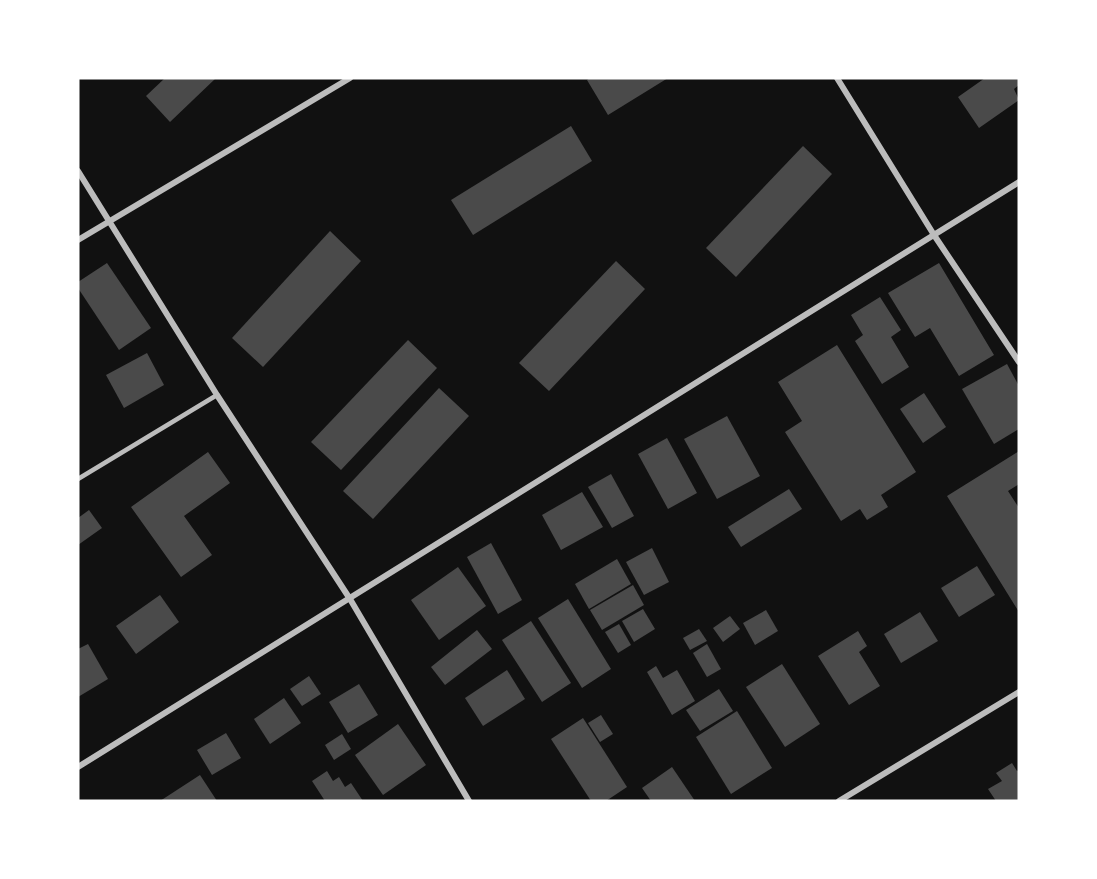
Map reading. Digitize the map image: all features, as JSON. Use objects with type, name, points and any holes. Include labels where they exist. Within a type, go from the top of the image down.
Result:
[{"type":"street","points":[[78,240],[350,78]]},
{"type":"street","points":[[837,78],[934,236],[1019,362]]},
{"type":"street","points":[[78,171],[217,395],[350,599],[469,801]]},
{"type":"street","points":[[78,767],[1019,182]]},
{"type":"street","points":[[838,801],[1019,692]]},
{"type":"lane","points":[[78,479],[217,395]]},
{"type":"building","points":[[165,78],[216,78],[170,122],[146,96]]},
{"type":"building","points":[[590,78],[668,78],[608,115],[587,80]]},
{"type":"building","points":[[985,78],[1019,78],[1019,85],[1014,89],[1019,100],[979,128],[958,97]]},
{"type":"building","points":[[571,126],[592,161],[473,235],[451,200]]},
{"type":"building","points":[[803,146],[832,174],[736,277],[706,248]]},
{"type":"building","points":[[330,231],[361,261],[263,367],[232,338]]},
{"type":"building","points":[[616,261],[645,289],[549,391],[519,363]]},
{"type":"building","points":[[107,263],[151,328],[119,350],[78,288],[78,282]]},
{"type":"building","points":[[939,263],[994,355],[959,376],[930,328],[915,337],[888,293]]},
{"type":"building","points":[[880,297],[901,330],[891,337],[909,367],[882,384],[855,341],[863,335],[851,315]]},
{"type":"building","points":[[408,340],[437,368],[341,470],[311,442]]},
{"type":"building","points":[[837,345],[916,472],[881,495],[888,507],[867,520],[860,509],[841,521],[785,432],[802,421],[778,382]]},
{"type":"building","points":[[147,353],[164,385],[124,408],[106,375]]},
{"type":"building","points":[[1007,364],[1019,386],[1019,429],[994,444],[962,389]]},
{"type":"building","points":[[439,388],[469,416],[373,519],[343,491]]},
{"type":"building","points":[[924,393],[946,427],[923,443],[900,409]]},
{"type":"building","points":[[727,416],[760,476],[717,499],[684,439]]},
{"type":"building","points":[[667,438],[697,493],[668,509],[638,454]]},
{"type":"building","points":[[1019,451],[1019,484],[1008,491],[1019,508],[1019,612],[947,496]]},
{"type":"building","points":[[208,452],[230,483],[184,516],[212,555],[181,577],[131,507]]},
{"type":"building","points":[[611,474],[634,516],[612,528],[588,487]]},
{"type":"building","points":[[789,489],[802,509],[741,547],[728,527]]},
{"type":"building","points":[[582,492],[603,527],[561,550],[542,515]]},
{"type":"building","points":[[89,510],[102,528],[78,545],[78,518]]},
{"type":"building","points":[[491,543],[522,600],[498,614],[467,557]]},
{"type":"building","points":[[652,548],[669,582],[644,595],[626,562]]},
{"type":"building","points":[[617,559],[631,584],[589,609],[575,584]]},
{"type":"building","points":[[977,566],[995,595],[959,617],[941,588]]},
{"type":"building","points":[[458,567],[486,606],[439,640],[411,600]]},
{"type":"building","points":[[633,585],[644,605],[602,630],[590,610]]},
{"type":"building","points":[[160,595],[179,622],[136,654],[116,626]]},
{"type":"building","points":[[568,599],[611,669],[582,688],[538,618]]},
{"type":"building","points":[[643,609],[655,629],[634,642],[622,621]]},
{"type":"building","points":[[766,610],[778,631],[755,645],[743,623]]},
{"type":"building","points":[[920,612],[938,641],[901,663],[884,634]]},
{"type":"building","points":[[730,616],[740,629],[723,642],[713,628]]},
{"type":"building","points":[[531,621],[571,683],[542,702],[502,640]]},
{"type":"building","points":[[619,624],[631,645],[618,653],[605,632]]},
{"type":"building","points":[[699,629],[707,641],[690,650],[683,638]]},
{"type":"building","points":[[477,630],[492,649],[445,685],[431,667]]},
{"type":"building","points":[[858,631],[867,646],[859,652],[880,686],[849,705],[818,656]]},
{"type":"building","points":[[88,644],[108,679],[78,697],[78,649]]},
{"type":"building","points":[[707,644],[721,669],[707,677],[693,653]]},
{"type":"building","points":[[782,664],[820,724],[785,747],[746,687]]},
{"type":"building","points":[[656,666],[663,678],[677,670],[695,701],[672,715],[647,672]]},
{"type":"building","points":[[507,670],[525,699],[483,726],[465,698]]},
{"type":"building","points":[[309,676],[321,694],[302,706],[290,689]]},
{"type":"building","points":[[359,684],[378,715],[348,733],[329,702]]},
{"type":"building","points":[[719,689],[733,711],[700,731],[686,710]]},
{"type":"building","points":[[284,698],[301,723],[270,744],[254,719]]},
{"type":"building","points":[[737,711],[772,768],[731,794],[696,737]]},
{"type":"building","points":[[601,715],[613,734],[600,742],[588,723]]},
{"type":"building","points":[[583,718],[627,787],[606,801],[591,801],[551,739]]},
{"type":"building","points":[[398,724],[426,765],[383,795],[355,755]]},
{"type":"building","points":[[226,733],[241,758],[212,775],[197,750]]},
{"type":"building","points":[[342,734],[351,749],[334,760],[325,745]]},
{"type":"building","points":[[1012,763],[1017,771],[1019,770],[1019,801],[996,801],[988,789],[1002,781],[996,773]]},
{"type":"building","points":[[672,767],[695,801],[651,801],[642,788]]},
{"type":"building","points":[[327,771],[333,781],[339,777],[345,787],[351,783],[363,801],[325,801],[312,781]]},
{"type":"building","points":[[200,775],[217,801],[160,801]]}]
